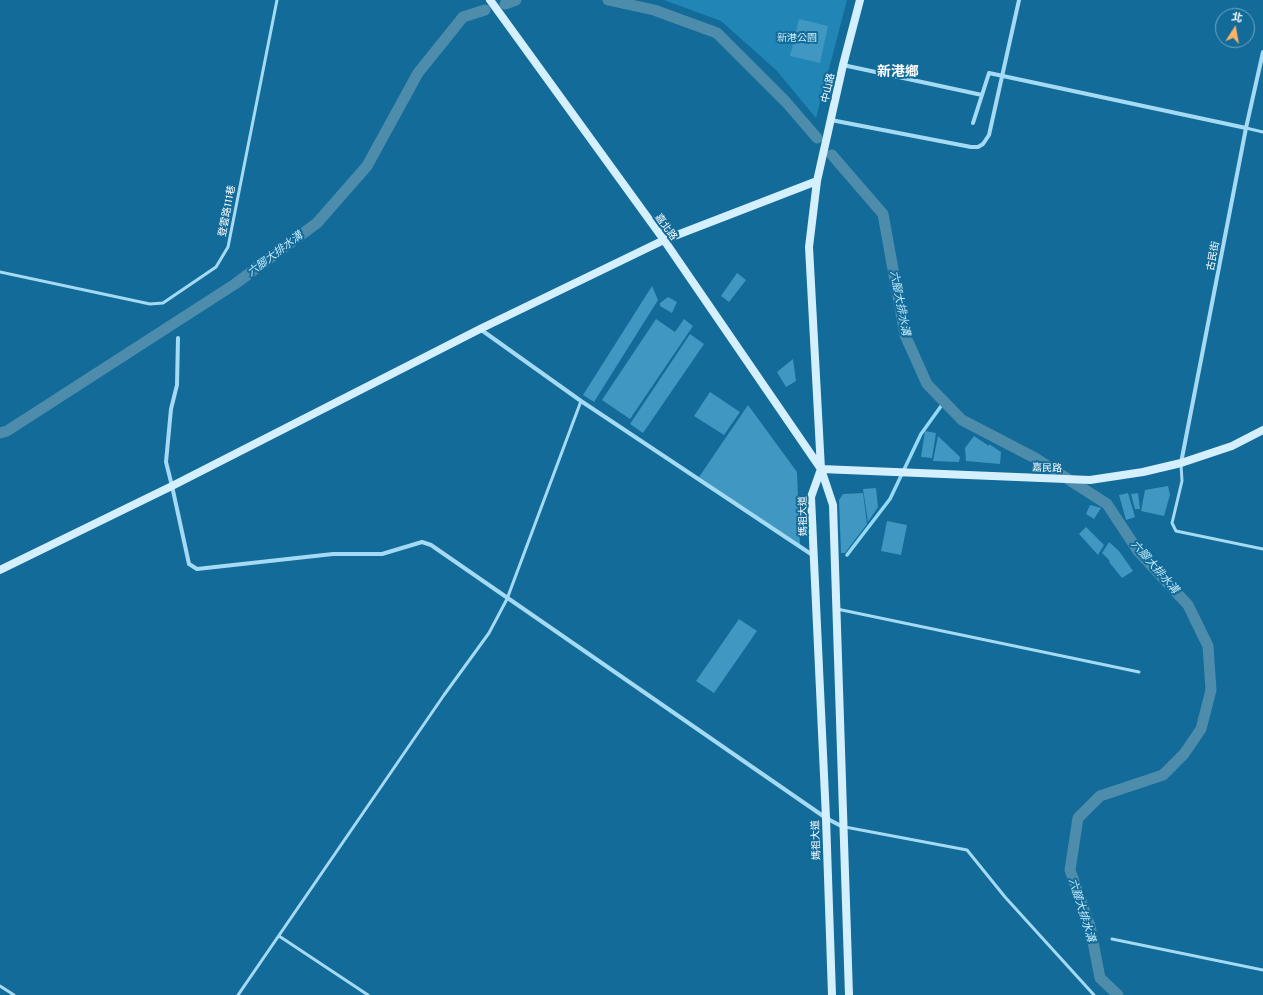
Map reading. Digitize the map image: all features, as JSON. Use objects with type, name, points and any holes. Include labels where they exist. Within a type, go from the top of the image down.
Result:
[{"type":"main road","name":"嘉北路","points":[[490,0],[664,240],[821,470]]},
{"type":"main road","name":"中山路","points":[[821,470],[809,247],[817,181],[843,65],[860,0]]},
{"type":"main road","points":[[0,570],[172,486],[480,329],[664,240],[817,181]]},
{"type":"main road","name":"嘉民路","points":[[821,470],[911,472],[1090,480],[1143,472],[1181,463],[1232,446],[1263,430]]},
{"type":"main road","points":[[821,470],[833,506],[849,995]]},
{"type":"main road","name":"媽祖大道","points":[[821,470],[811,497],[815,557],[832,995]]},
{"type":"street","points":[[831,120],[971,147],[978,147],[989,135],[1019,0]]},
{"type":"street","name":"古民街","points":[[1181,463],[1246,128],[1263,52]]},
{"type":"street","points":[[843,65],[982,95]]},
{"type":"street","points":[[974,123],[989,73],[1246,128]]},
{"type":"street","points":[[480,329],[581,401],[815,557]]},
{"type":"street","points":[[178,338],[177,385],[171,409],[166,462],[189,564],[197,569],[333,554],[382,554],[422,542],[431,545],[507,599],[826,818],[843,827]]},
{"type":"lane","name":"登雲路111巷","points":[[0,272],[150,304],[163,303],[216,267],[228,247],[277,0]]},
{"type":"lane","points":[[1246,128],[1263,132]]},
{"type":"lane","points":[[238,995],[444,695],[490,633],[507,599],[581,401]]},
{"type":"lane","points":[[1181,463],[1182,481],[1172,523],[1176,531],[1263,549]]},
{"type":"lane","points":[[837,609],[1139,672]]},
{"type":"lane","points":[[843,827],[967,850],[1005,897],[1094,995]]},
{"type":"lane","points":[[279,936],[368,995]]},
{"type":"lane","points":[[1112,939],[1263,970]]},
{"type":"lane","points":[[0,986],[14,995]]},
{"type":"green space","name":"新港公園","points":[[664,0],[847,0],[816,118],[776,70],[721,21]]},
{"type":"building","points":[[799,19],[828,26],[820,63],[790,56]]},
{"type":"building","points":[[737,273],[746,280],[729,302],[721,296]]},
{"type":"building","points":[[652,286],[658,300],[594,402],[583,395]]},
{"type":"building","points":[[668,297],[677,302],[672,313],[660,306],[660,303]]},
{"type":"building","points":[[656,319],[675,332],[684,319],[693,326],[630,419],[602,400]]},
{"type":"building","points":[[690,334],[704,344],[643,433],[630,424]]},
{"type":"building","points":[[793,359],[796,381],[786,387],[777,372]]},
{"type":"building","points":[[710,392],[740,412],[724,435],[694,416]]},
{"type":"building","points":[[748,405],[797,472],[800,545],[699,477]]},
{"type":"building","points":[[925,431],[936,433],[932,458],[921,457]]},
{"type":"building","points":[[938,436],[960,457],[959,462],[933,461]]},
{"type":"building","points":[[974,436],[1001,452],[1000,464],[966,461],[965,448]]},
{"type":"building","points":[[1168,486],[1170,495],[1164,516],[1141,511],[1145,490]]},
{"type":"building","points":[[876,488],[878,507],[868,522],[863,489]]},
{"type":"building","points":[[863,493],[867,524],[845,553],[841,553],[839,500],[843,494]]},
{"type":"building","points":[[1128,493],[1135,517],[1126,520],[1119,495]]},
{"type":"building","points":[[1138,493],[1140,509],[1135,509],[1131,494]]},
{"type":"building","points":[[1090,505],[1101,508],[1094,519],[1086,514]]},
{"type":"building","points":[[887,521],[907,525],[901,555],[881,551]]},
{"type":"building","points":[[1086,527],[1104,545],[1098,555],[1079,534]]},
{"type":"building","points":[[1109,542],[1119,551],[1133,571],[1122,578],[1109,562],[1110,561],[1102,553]]},
{"type":"building","points":[[739,619],[757,631],[714,693],[696,681]]},
{"type":"waterway","name":"六腳大排水溝","points":[[505,4],[516,0]]},
{"type":"waterway","name":"六腳大排水溝","points":[[608,0],[654,10],[717,33],[786,102],[817,138]]},
{"type":"waterway","name":"六腳大排水溝","points":[[0,433],[7,431],[235,284],[317,223],[367,166],[418,73],[463,17],[485,10]]},
{"type":"waterway","name":"六腳大排水溝","points":[[832,155],[883,214],[905,335],[927,384],[962,420],[1035,458],[1107,504],[1138,551],[1188,605],[1208,646],[1211,690],[1201,729],[1184,754],[1163,775],[1100,796],[1078,818],[1070,870],[1090,926],[1100,978],[1118,995]]},
{"type":"waterway","points":[[847,555],[890,499],[921,434],[944,402]]},
{"type":"district","name":"新港鄉","points":[[898,72]]}]
